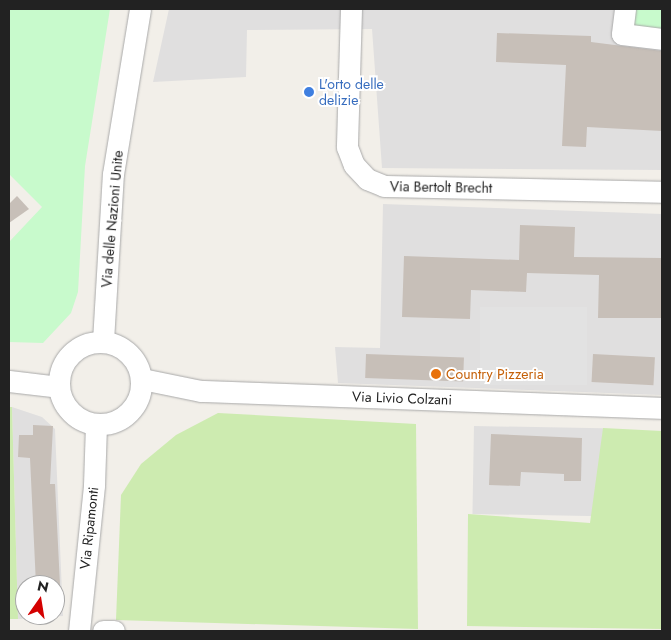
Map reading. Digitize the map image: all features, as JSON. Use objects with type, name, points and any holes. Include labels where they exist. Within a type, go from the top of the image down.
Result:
[{"type":"street","name":"Via delle Nazioni Unite","points":[[102,341],[113,174],[140,9]]},
{"type":"street","name":"Via Bertolt Brecht","points":[[351,9],[347,147],[354,165],[367,179],[384,186],[662,192]]},
{"type":"street","points":[[625,9],[622,34],[662,39]]},
{"type":"street","points":[[102,341],[118,345],[130,353],[142,379],[141,394],[134,407],[111,423],[96,424],[72,413],[63,401],[59,387],[60,373],[75,349],[88,343],[102,341]]},
{"type":"street","name":"Via Livio Colzani","points":[[142,379],[201,390],[662,408]]},
{"type":"street","points":[[9,381],[59,387]]},
{"type":"street","name":"Via Ripamonti","points":[[79,631],[94,485],[96,424]]},
{"type":"street","points":[[103,631],[114,631]]},
{"type":"shaded area","points":[[169,9],[662,9],[662,170],[382,168],[372,29],[247,30],[246,77],[153,82]]},
{"type":"shaded area","points":[[383,204],[662,214],[662,395],[338,383],[335,347],[380,348]]},
{"type":"shaded area","points":[[480,307],[587,307],[587,385],[480,385]]},
{"type":"shaded area","points":[[12,407],[42,417],[55,429],[61,575],[17,575]]},
{"type":"shaded area","points":[[474,426],[603,428],[601,516],[472,514]]},
{"type":"green space","points":[[9,9],[110,9],[85,166],[78,292],[71,313],[43,343],[9,342],[9,242],[42,207],[9,174]]},
{"type":"green space","points":[[625,9],[662,9],[662,38],[622,34]]},
{"type":"green space","points":[[9,407],[12,407],[17,575],[15,575],[15,619],[9,619]]},
{"type":"green space","points":[[218,413],[416,424],[418,629],[116,620],[121,495],[141,464],[176,435]]},
{"type":"green space","points":[[603,428],[662,431],[662,629],[467,626],[468,514],[590,523]]},
{"type":"building","points":[[497,33],[591,36],[591,42],[662,51],[662,131],[587,127],[586,147],[562,146],[566,65],[496,62]]},
{"type":"building","points":[[17,196],[29,209],[9,223],[9,204]]},
{"type":"building","points":[[520,225],[575,227],[574,257],[662,258],[662,318],[598,318],[599,275],[527,273],[526,292],[471,290],[470,319],[402,317],[404,256],[519,260]]},
{"type":"building","points":[[366,354],[464,357],[463,381],[365,378]]},
{"type":"building","points":[[593,354],[655,357],[653,385],[592,382]]},
{"type":"building","points":[[33,425],[53,426],[50,484],[55,484],[60,575],[36,575],[30,458],[18,457],[19,435],[33,435]]},
{"type":"building","points":[[491,434],[582,438],[581,481],[564,481],[564,474],[521,472],[520,486],[489,485]]},
{"type":"place","name":"L'orto delle delizie","points":[[309,92]]},
{"type":"place","name":"Country Pizzeria","points":[[436,374]]}]
